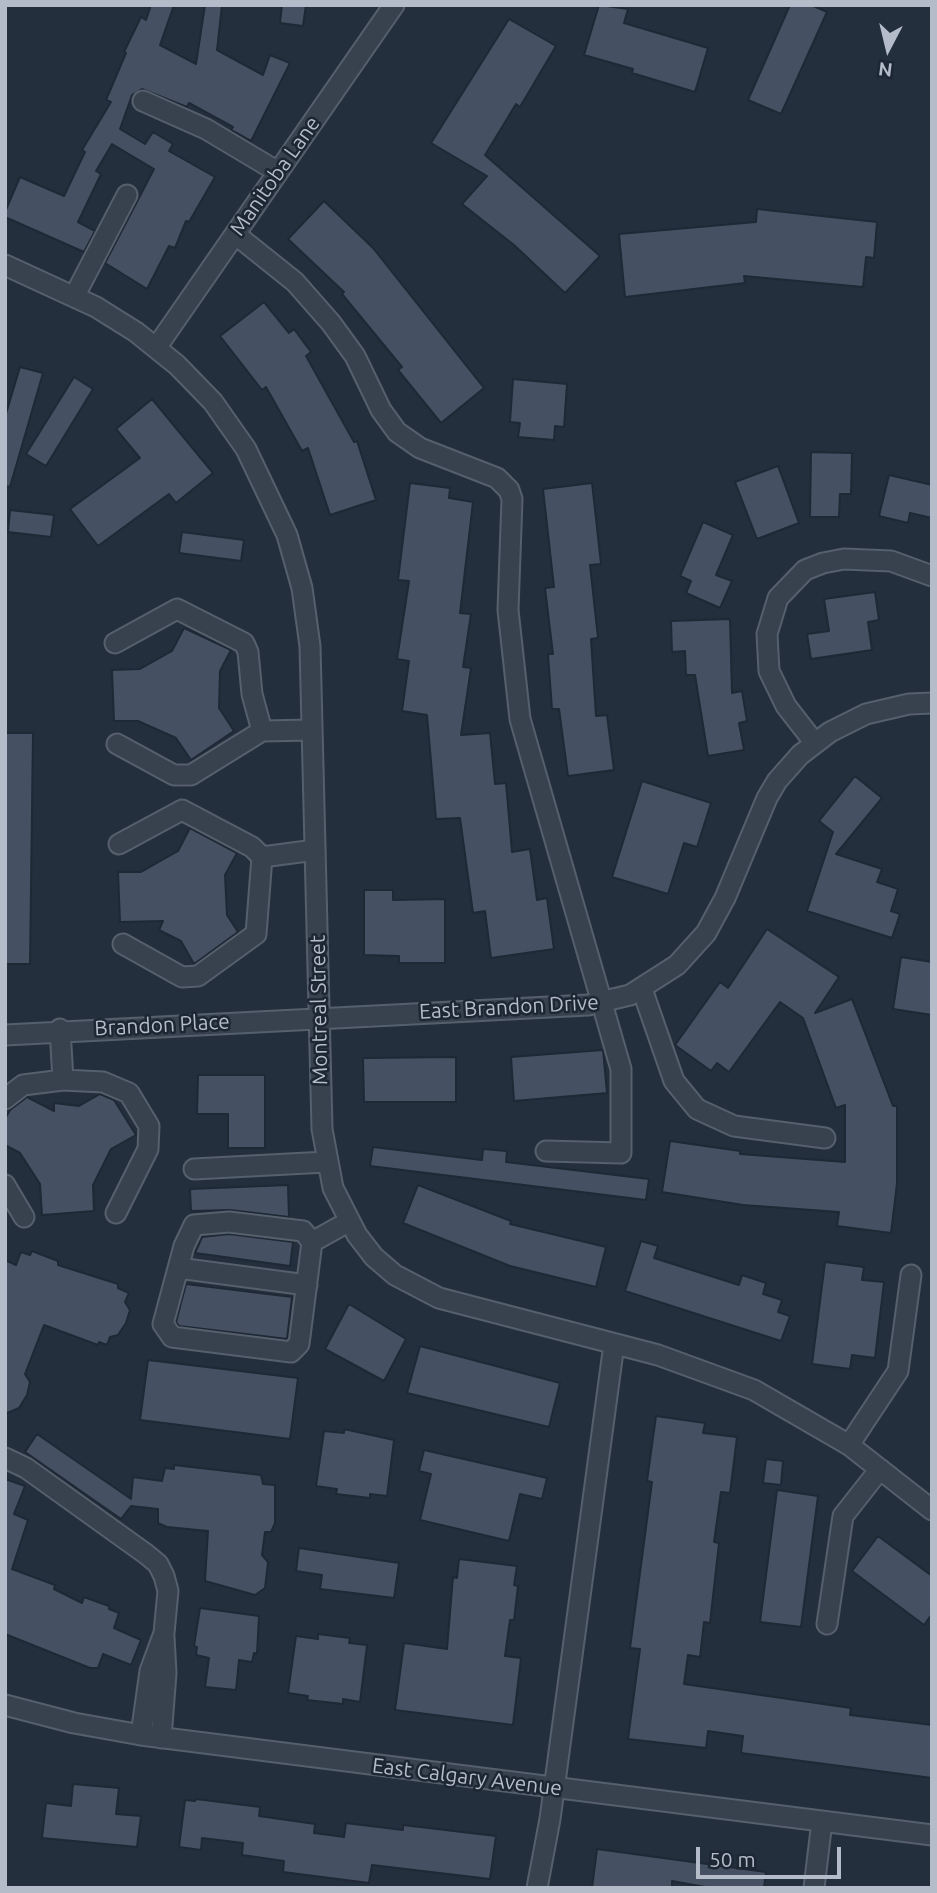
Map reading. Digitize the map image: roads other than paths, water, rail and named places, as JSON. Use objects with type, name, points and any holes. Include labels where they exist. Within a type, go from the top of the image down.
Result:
[{"type":"street","name":"Manitoba Lane","points":[[156,348],[394,5]]},
{"type":"street","points":[[143,101],[206,129],[278,172]]},
{"type":"street","points":[[75,295],[127,195]]},
{"type":"street","points":[[235,234],[270,258],[331,323],[355,356],[381,410],[397,432],[420,448],[497,478],[509,490],[512,499],[508,610],[520,719],[569,897],[621,1069],[621,1153],[546,1151]]},
{"type":"street","name":"Montreal Street","points":[[5,265],[75,295],[117,319],[156,348],[194,383],[231,425],[259,472],[287,535],[307,616],[322,1129],[326,1162],[333,1188],[348,1222],[374,1257],[417,1289],[463,1306],[691,1365],[754,1390],[786,1405],[849,1445],[932,1510]]},
{"type":"street","points":[[814,742],[786,706],[769,671],[767,634],[778,598],[805,570],[844,559],[891,561],[932,576]]},
{"type":"street","points":[[115,643],[177,609],[244,642],[249,657],[254,707],[262,731]]},
{"type":"street","name":"East Brandon Drive","points":[[318,1017],[603,1003],[642,989],[677,965],[706,933],[725,898],[777,781],[814,742],[866,714],[909,704],[932,703]]},
{"type":"street","points":[[117,744],[174,775],[191,775],[262,731],[312,730]]},
{"type":"street","points":[[119,844],[182,810],[252,847],[262,857],[257,934],[198,976],[190,979],[182,977],[123,944]]},
{"type":"street","points":[[262,857],[315,850]]},
{"type":"street","points":[[642,989],[674,1081],[696,1109],[734,1126],[825,1138]]},
{"type":"street","name":"Brandon Place","points":[[5,1035],[318,1017]]},
{"type":"street","points":[[60,1030],[63,1080]]},
{"type":"street","points":[[5,1099],[23,1085],[63,1080],[103,1082],[129,1093],[149,1126],[148,1149],[116,1213]]},
{"type":"street","points":[[194,1169],[326,1162]]},
{"type":"street","points":[[5,1185],[24,1217]]},
{"type":"street","points":[[229,1222],[303,1231],[312,1242],[299,1344],[291,1352],[172,1337],[163,1324],[178,1268],[194,1225],[229,1222]]},
{"type":"street","points":[[312,1242],[348,1222]]},
{"type":"street","points":[[178,1268],[307,1285]]},
{"type":"street","points":[[849,1445],[898,1371],[911,1275]]},
{"type":"street","points":[[537,1888],[554,1787],[614,1344]]},
{"type":"street","points":[[5,1458],[26,1468],[158,1564],[168,1591],[164,1633],[150,1671],[151,1737]]},
{"type":"street","points":[[827,1624],[843,1516],[880,1469]]},
{"type":"street","name":"East Calgary Avenue","points":[[5,1705],[74,1723],[151,1737],[932,1835]]},
{"type":"street","points":[[814,1888],[822,1821]]}]
